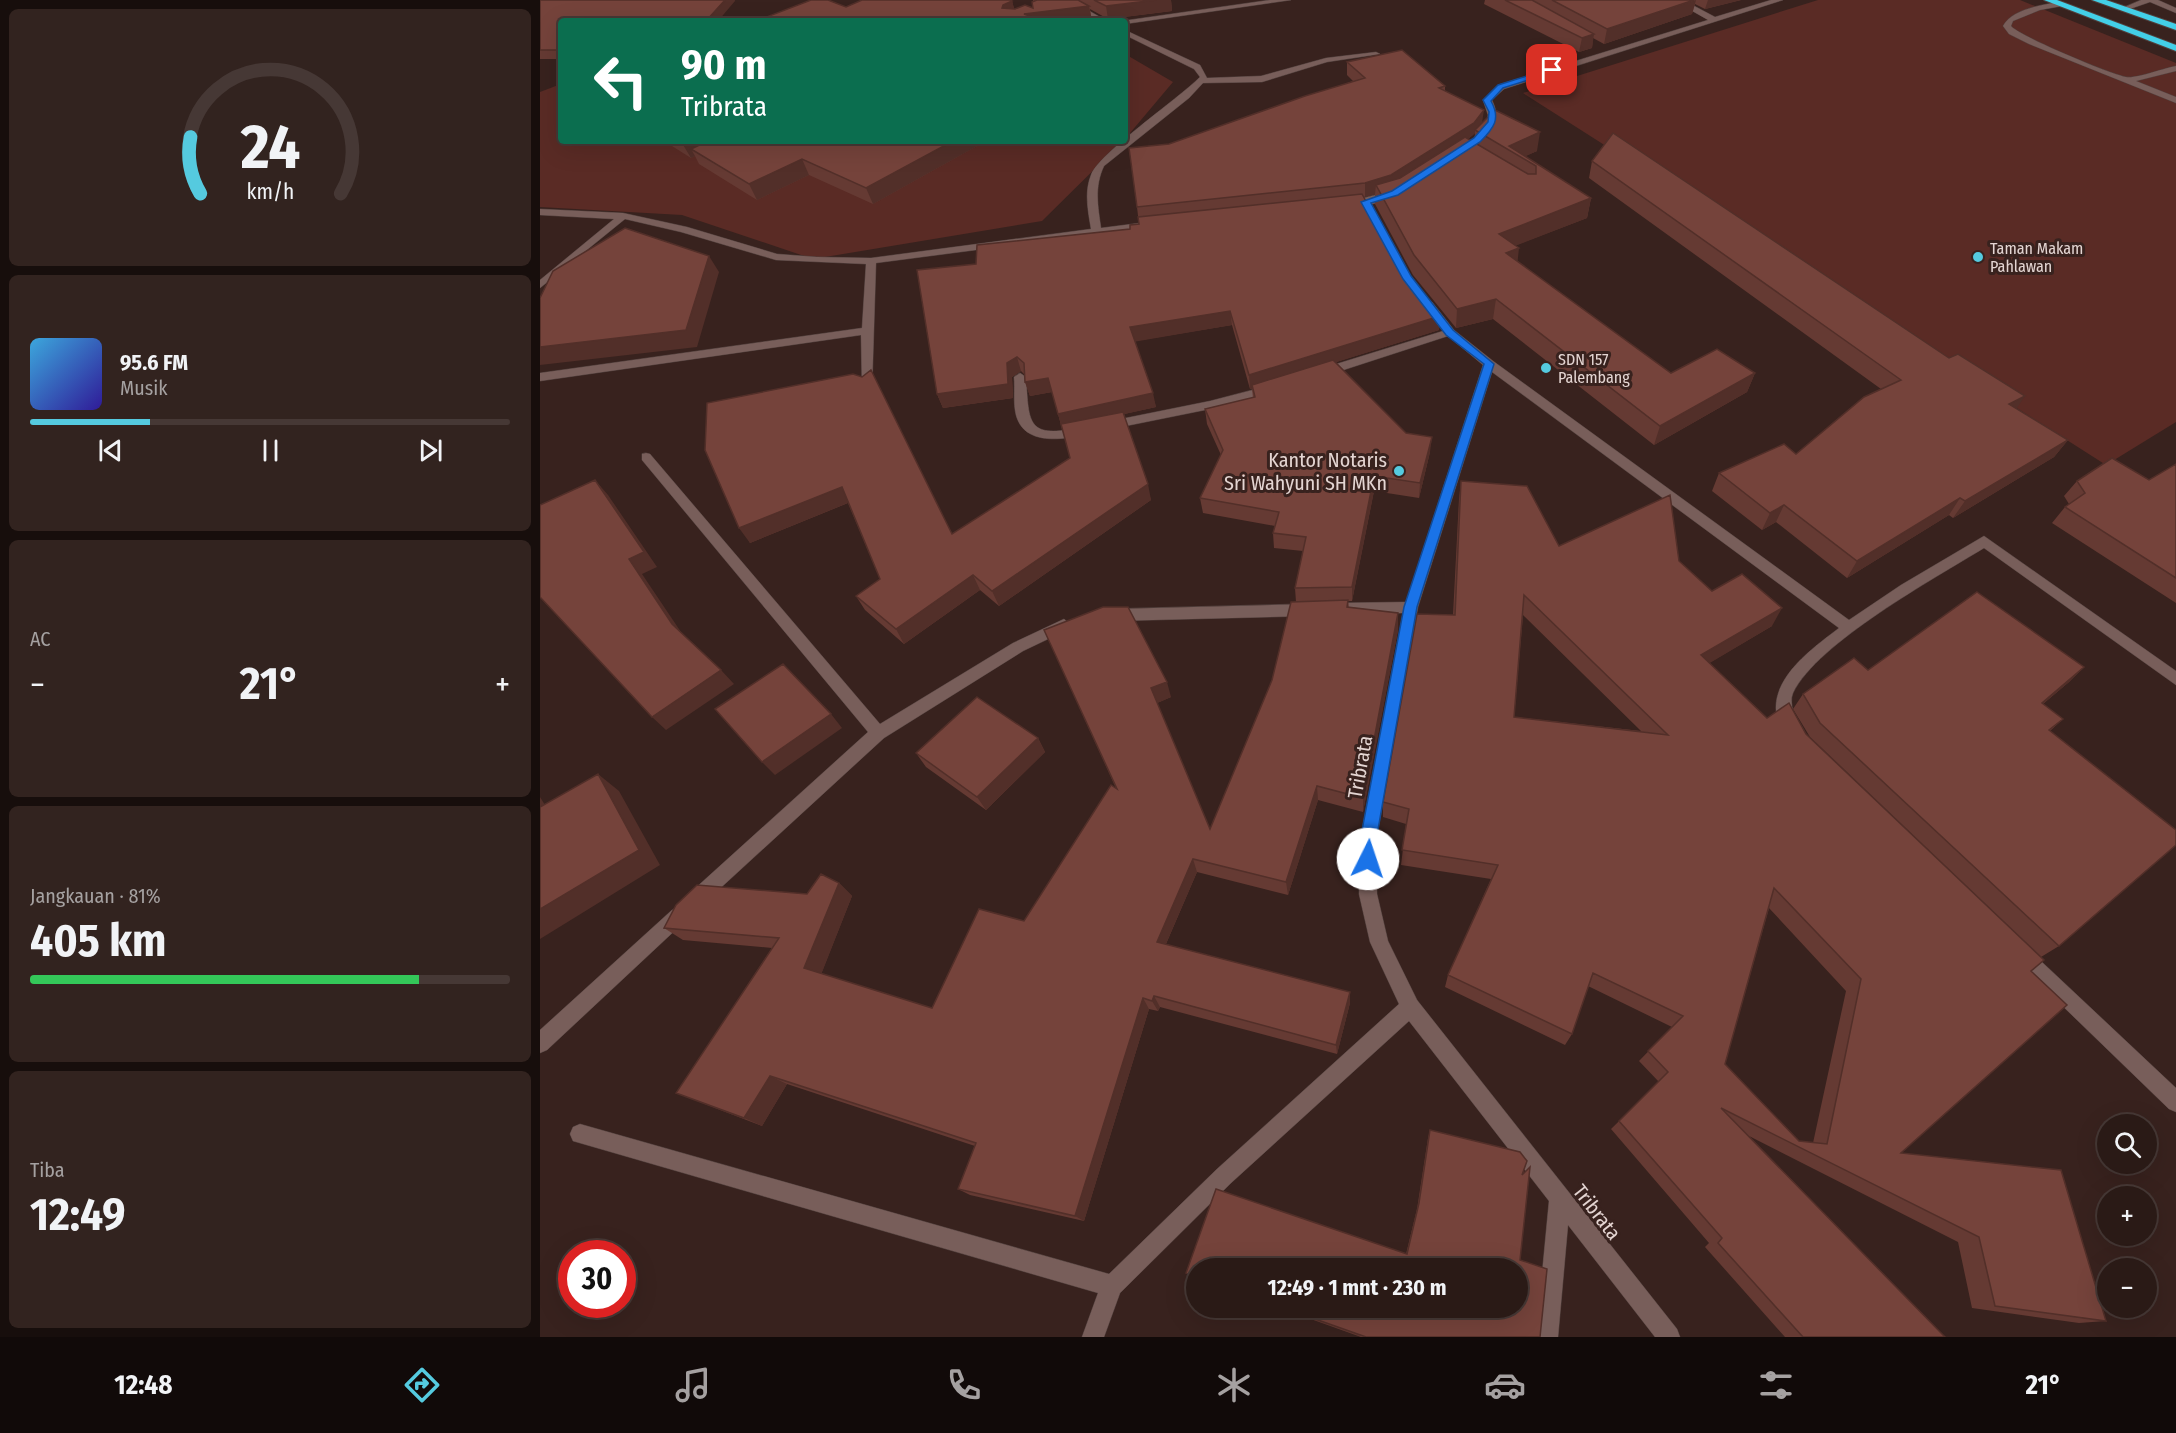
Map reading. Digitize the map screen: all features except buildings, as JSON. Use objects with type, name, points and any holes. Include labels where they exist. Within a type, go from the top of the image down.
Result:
[{"type":"highway","points":[[2049,0],[2176,48]]},
{"type":"highway","points":[[2097,0],[2176,27]]},
{"type":"street","points":[[1053,4],[1063,0],[1097,18]]},
{"type":"street","points":[[1128,22],[1205,9],[1287,0]]},
{"type":"street","points":[[1677,0],[1714,20]]},
{"type":"street","points":[[1477,140],[1489,129],[1492,122],[1493,112],[1487,100],[1501,87],[1779,0]]},
{"type":"street","points":[[2124,9],[2150,0],[2176,11]]},
{"type":"street","points":[[2059,4],[2038,8],[2010,20],[2007,26],[2012,32],[2032,42],[2176,100]]},
{"type":"street","points":[[1128,33],[1197,67],[1203,72],[1203,81]]},
{"type":"street","points":[[1598,47],[1608,52]]},
{"type":"street","points":[[1128,142],[1203,81],[1262,79],[1326,60],[1376,54]]},
{"type":"street","points":[[2129,80],[2176,68]]},
{"type":"street","points":[[1096,230],[1091,191],[1094,174],[1100,165],[1126,144]]},
{"type":"street","points":[[1330,206],[1368,207],[1405,187]]},
{"type":"street","points":[[540,212],[622,216],[683,229],[776,257],[872,261],[1096,230],[1155,225]]},
{"type":"street","points":[[540,285],[622,216]]},
{"type":"street","points":[[868,387],[867,330],[872,261]]},
{"type":"street","points":[[1418,292],[1450,332],[1489,364],[1848,627]]},
{"type":"street","points":[[540,377],[867,330]]},
{"type":"street","points":[[1307,378],[1450,332]]},
{"type":"street","name":"Tribrata","points":[[1489,364],[1411,607],[1368,841],[1368,894],[1379,942],[1410,1007],[1669,1337]]},
{"type":"street","points":[[1020,377],[1023,419],[1041,434],[1052,436],[1210,405],[1286,384]]},
{"type":"street","points":[[646,457],[878,732]]},
{"type":"street","points":[[1796,737],[1785,723],[1784,693],[1803,667],[1848,627],[1984,541],[2176,679]]},
{"type":"street","points":[[1102,616],[1411,607]]},
{"type":"street","points":[[540,1043],[878,732],[1018,647],[1062,626],[1082,621]]},
{"type":"street","points":[[2006,939],[2176,1102]]},
{"type":"street","points":[[1093,1337],[1112,1286],[1224,1176],[1410,1007]]},
{"type":"street","points":[[580,1134],[1112,1286]]},
{"type":"street","points":[[1547,1337],[1560,1198]]},
{"type":"shaded area","name":"Taman Makam Pahlawan","points":[[1818,0],[2020,0],[2176,63],[2176,422],[2106,465],[1523,93]]},
{"type":"shaded area","points":[[1128,56],[1173,82],[1128,135]]},
{"type":"shaded area","points":[[558,85],[558,144],[1120,144],[1042,221],[813,259],[682,215],[540,207],[540,92]]},
{"type":"place","name":"Taman Makam Pahlawan","points":[[1978,257]]},
{"type":"place","name":"SDN 157 Palembang","points":[[1546,368]]},
{"type":"place","name":"Kantor Notaris Sri Wahyuni SH MKn","points":[[1399,471]]},
{"type":"route","points":[[1368,859],[1368,841],[1411,607],[1489,364],[1450,332],[1407,277],[1386,243],[1366,202],[1395,193],[1477,140],[1489,129],[1492,122],[1493,112],[1487,100],[1501,87],[1552,70]]}]
